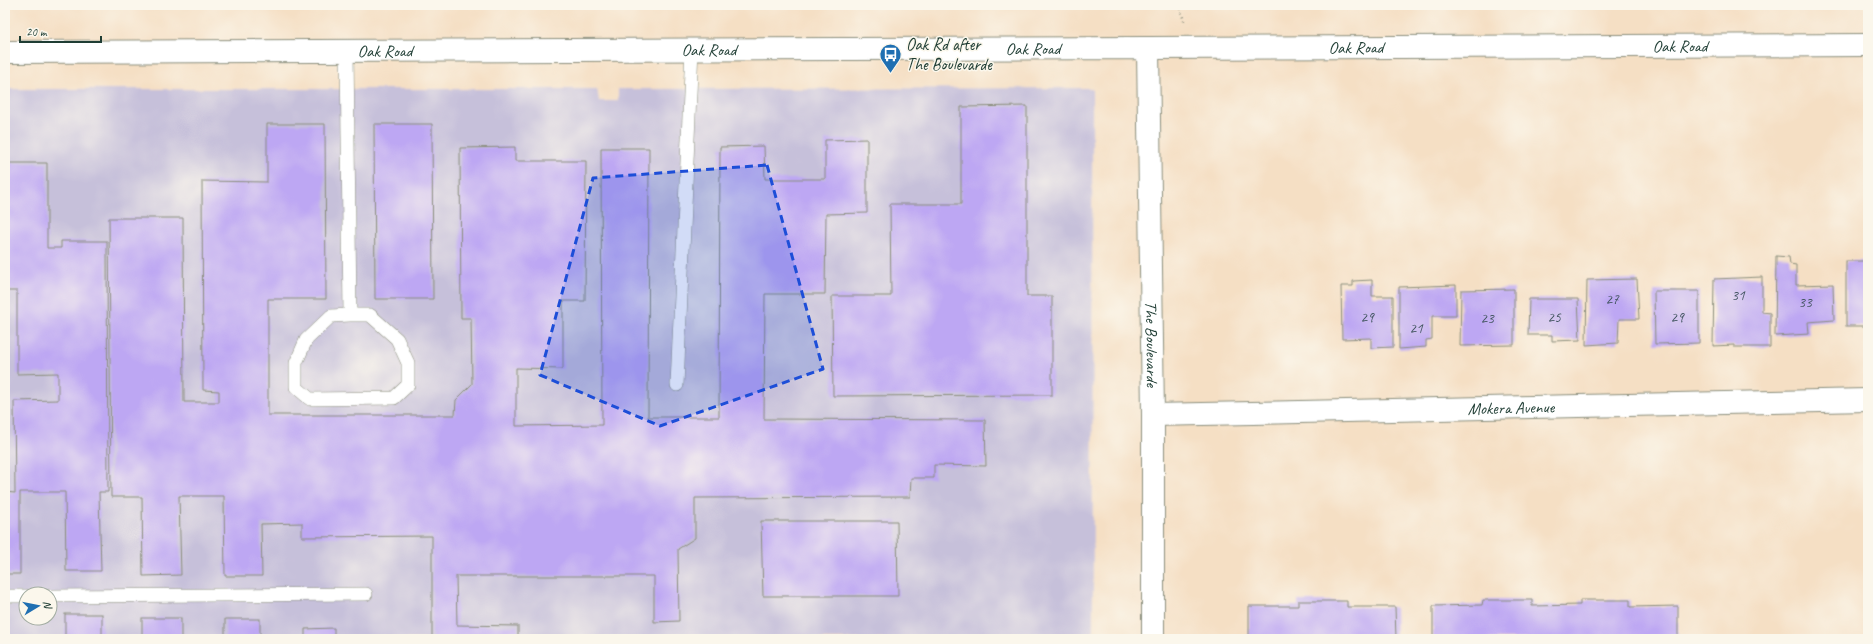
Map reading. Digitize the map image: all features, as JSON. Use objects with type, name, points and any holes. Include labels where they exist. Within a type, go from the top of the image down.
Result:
[{"type":"street","name":"Oak Road","points":[[5,52],[1868,45]]},
{"type":"street","name":"The Boulevarde","points":[[1148,48],[1153,415],[1153,639]]},
{"type":"street","name":"Mokera Avenue","points":[[1153,415],[1868,400]]},
{"type":"lane","points":[[677,385],[692,49]]},
{"type":"lane","points":[[347,50],[350,315]]},
{"type":"lane","points":[[350,315],[370,315],[397,339],[408,363],[408,385],[394,398],[310,399],[296,387],[296,363],[306,340],[332,316],[350,315]]},
{"type":"lane","points":[[58,596],[366,594]]},
{"type":"lane","points":[[5,596],[18,596]]},
{"type":"highlighted area","points":[[767,165],[823,369],[660,426],[540,375],[593,178]]},
{"type":"shaded area","points":[[1092,88],[1093,639],[5,639],[5,89],[597,89],[599,101],[618,101],[618,89]]},
{"type":"building","points":[[1027,106],[1027,296],[1052,296],[1052,395],[833,396],[832,296],[891,296],[890,204],[961,204],[961,107]]},
{"type":"building","points":[[267,124],[325,124],[326,299],[268,299],[268,415],[455,415],[456,400],[472,384],[471,318],[461,318],[460,148],[515,147],[515,161],[586,161],[585,301],[563,301],[563,369],[516,368],[516,426],[602,425],[601,148],[649,148],[648,417],[719,417],[720,147],[764,146],[765,179],[825,179],[825,140],[867,139],[867,213],[826,214],[825,294],[765,294],[764,419],[985,420],[986,466],[934,465],[934,478],[911,478],[910,497],[695,498],[695,538],[678,549],[679,621],[654,622],[654,576],[456,576],[457,625],[518,626],[518,639],[432,639],[432,536],[302,537],[302,523],[261,524],[262,576],[225,576],[224,496],[179,496],[181,575],[143,576],[142,497],[111,497],[109,218],[183,218],[184,402],[219,402],[219,391],[203,390],[202,181],[267,182]]},
{"type":"building","points":[[374,124],[432,124],[433,299],[375,299]]},
{"type":"building","points":[[5,163],[47,163],[47,248],[61,248],[61,241],[107,241],[108,492],[99,492],[101,571],[66,571],[65,492],[20,492],[20,574],[5,574],[5,492],[15,493],[14,401],[58,400],[58,373],[17,374],[17,291],[5,291]]},
{"type":"building","points":[[1776,256],[1789,257],[1790,264],[1796,265],[1796,285],[1833,284],[1834,320],[1808,322],[1809,334],[1775,336]]},
{"type":"building","points":[[1846,261],[1868,261],[1868,326],[1846,326]]},
{"type":"building","points":[[1762,277],[1762,312],[1770,313],[1770,347],[1734,347],[1734,345],[1713,346],[1714,279]]},
{"type":"building","points":[[1637,279],[1639,319],[1619,319],[1618,343],[1586,345],[1587,280]]},
{"type":"building","points":[[1372,280],[1372,296],[1393,296],[1393,347],[1371,348],[1371,338],[1342,339],[1341,286],[1353,286],[1353,281]]},
{"type":"building","points":[[1456,285],[1456,316],[1432,316],[1432,339],[1426,340],[1426,347],[1399,349],[1399,287]]},
{"type":"building","points":[[1514,289],[1514,345],[1460,346],[1461,290]]},
{"type":"building","points":[[1654,291],[1699,291],[1699,343],[1655,344]]},
{"type":"building","points":[[1529,299],[1578,299],[1580,340],[1552,341],[1552,335],[1528,335]]},
{"type":"building","points":[[761,521],[897,521],[898,596],[763,596]]},
{"type":"building","points":[[1483,600],[1532,600],[1532,606],[1580,605],[1580,600],[1630,600],[1630,607],[1678,606],[1678,639],[1433,639],[1433,606],[1482,605]]},
{"type":"building","points":[[1298,601],[1347,601],[1347,607],[1395,607],[1396,639],[1249,639],[1249,606],[1298,606]]},
{"type":"building","points":[[65,614],[102,614],[102,639],[65,639]]},
{"type":"building","points":[[142,618],[181,618],[181,639],[142,639]]},
{"type":"building","points":[[225,619],[260,619],[260,639],[225,639]]},
{"type":"building","points":[[334,628],[334,639],[305,639],[305,629]]},
{"type":"place","name":"Oak Rd after The Boulevarde","points":[[890,74]]}]
